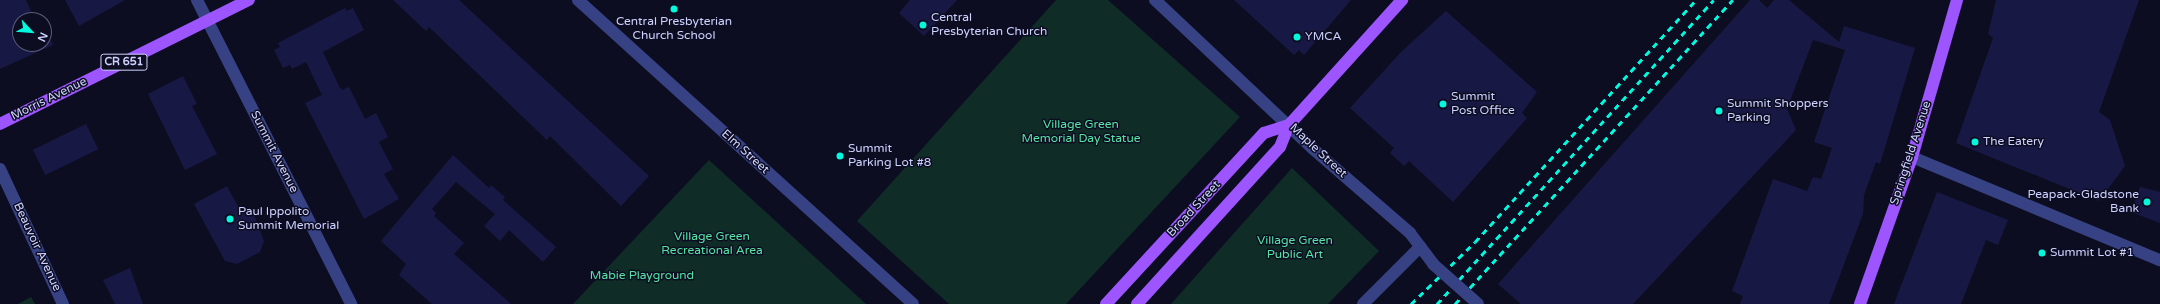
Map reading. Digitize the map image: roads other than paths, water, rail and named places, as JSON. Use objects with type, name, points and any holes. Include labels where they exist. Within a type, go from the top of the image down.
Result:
[{"type":"main road","name":"Morris Avenue","points":[[0,124],[249,0]]},
{"type":"main road","name":"Broad Street","points":[[1137,304],[1280,147],[1289,125],[1402,0]]},
{"type":"main road","name":"Springfield Avenue","points":[[1860,304],[1912,157],[1957,0]]},
{"type":"main road","name":"Broad Street","points":[[1106,304],[1264,133],[1289,125]]},
{"type":"street","name":"Summit Avenue","points":[[196,0],[351,304]]},
{"type":"street","name":"Elm Street","points":[[578,0],[913,304]]},
{"type":"street","name":"Maple Street","points":[[1155,0],[1289,125],[1410,233],[1433,264],[1478,304]]},
{"type":"street","points":[[1912,157],[2160,260]]},
{"type":"street","name":"Beauvoir Avenue","points":[[0,169],[63,304]]},
{"type":"street","points":[[1363,304],[1420,247]]},
{"type":"railway","points":[[1411,304],[1475,242],[1696,0]]},
{"type":"railway","points":[[1437,304],[1714,0]]},
{"type":"railway","points":[[1455,304],[1733,0]]},
{"type":"place","name":"Central Presbyterian Church School","points":[[674,9]]},
{"type":"place","name":"Central Presbyterian Church","points":[[923,25]]},
{"type":"place","name":"YMCA","points":[[1297,37]]},
{"type":"place","name":"Summit Post Office","points":[[1443,104]]},
{"type":"place","name":"Summit Shoppers Parking","points":[[1719,111]]},
{"type":"place","name":"The Eatery","points":[[1975,142]]},
{"type":"place","name":"Summit Parking Lot #8","points":[[840,156]]},
{"type":"place","name":"Peapack-Gladstone Bank","points":[[2147,202]]},
{"type":"place","name":"Paul Ippolito Summit Memorial","points":[[230,219]]},
{"type":"place","name":"Summit Lot #1","points":[[2042,253]]},
{"type":"park label","name":"Village Green Memorial Day Statue","points":[[1081,132]]},
{"type":"park label","name":"Village Green Recreational Area","points":[[712,244]]},
{"type":"park label","name":"Village Green Public Art","points":[[1295,248]]},
{"type":"park label","name":"Mabie Playground","points":[[642,276]]}]
